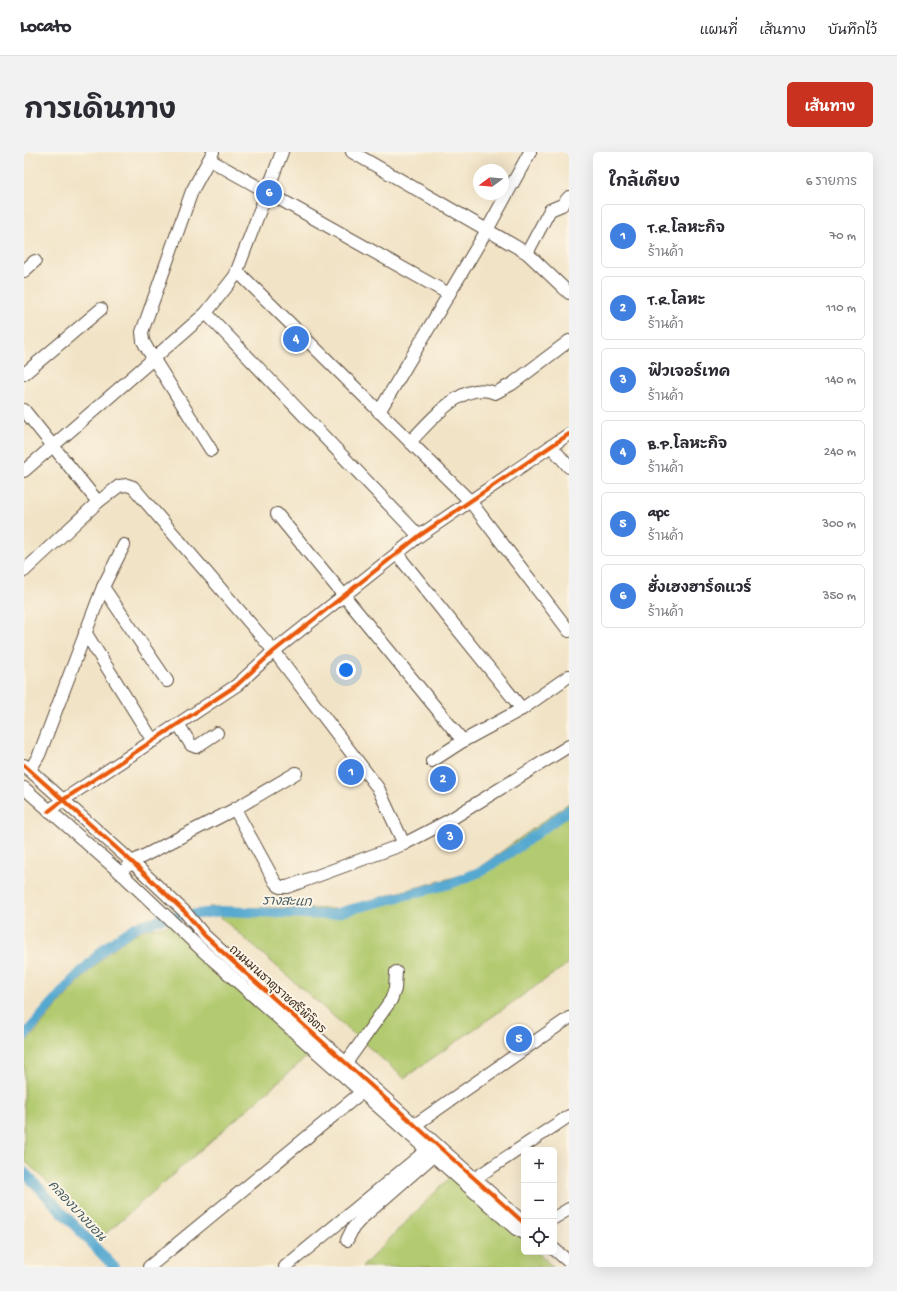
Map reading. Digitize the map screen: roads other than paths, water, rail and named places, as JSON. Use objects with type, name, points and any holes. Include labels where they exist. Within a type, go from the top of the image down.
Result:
[{"type":"street","points":[[24,471],[206,313],[237,271],[282,152]]},
{"type":"street","points":[[352,152],[527,253],[569,293]]},
{"type":"street","points":[[379,412],[487,230],[530,152]]},
{"type":"street","points":[[211,450],[143,341],[142,332],[192,191],[211,156],[267,192],[449,294]]},
{"type":"street","points":[[527,253],[550,210],[562,205],[569,197]]},
{"type":"street","points":[[24,271],[35,261]]},
{"type":"street","points":[[237,271],[470,501],[569,631]]},
{"type":"street","points":[[24,374],[101,309]]},
{"type":"street","points":[[206,313],[419,536]]},
{"type":"street","points":[[410,442],[451,402],[467,392],[485,389],[495,393],[502,390],[569,341]]},
{"type":"street","points":[[24,410],[98,502]]},
{"type":"street","points":[[49,811],[63,800],[237,685],[274,651],[419,536],[569,434]]},
{"type":"street","points":[[551,446],[569,467]]},
{"type":"street","points":[[24,571],[98,502],[119,486],[127,485],[133,487],[274,651],[378,788],[404,844]]},
{"type":"street","points":[[277,514],[463,741]]},
{"type":"street","points":[[27,767],[39,755],[102,587],[124,544]]},
{"type":"street","points":[[397,554],[522,710]]},
{"type":"street","points":[[102,587],[166,681]]},
{"type":"street","points":[[85,632],[153,741]]},
{"type":"street","points":[[432,761],[463,741],[522,710],[569,676]]},
{"type":"street","points":[[179,724],[191,745],[196,747],[217,733]]},
{"type":"street","points":[[235,809],[275,882],[280,887],[287,887],[404,844],[448,821],[569,746]]},
{"type":"street","name":"ถนนมนธาตุราชศรีพิจิตร","points":[[27,767],[185,912],[206,942],[362,1092],[411,1128],[474,1179],[521,1220]]},
{"type":"street","points":[[121,873],[132,862],[235,809],[296,773]]},
{"type":"street","name":"ถนนมนธาตุราชศรีพิจิตร","points":[[24,788],[121,873],[190,939],[206,942],[346,1064],[411,1128],[430,1153],[516,1229],[521,1232]]},
{"type":"street","points":[[163,914],[170,898]]},
{"type":"street","points":[[346,1064],[391,1000],[395,989],[396,972]]},
{"type":"street","points":[[411,1128],[569,1018]]},
{"type":"street","points":[[149,1267],[362,1092]]},
{"type":"street","points":[[474,1179],[569,1116]]},
{"type":"street","points":[[347,1240],[353,1228],[362,1218],[430,1153]]},
{"type":"street","points":[[285,1267],[430,1153]]},
{"type":"street","points":[[557,1216],[569,1209]]},
{"type":"street","points":[[557,1252],[569,1262]]},
{"type":"waterway","name":"รางสะแก","points":[[24,1036],[72,981],[106,947],[137,926],[165,918],[222,911],[329,915],[450,884],[482,871],[520,846],[569,810]]},
{"type":"waterway","name":"คลองบางบอน","points":[[24,1172],[114,1267]]},
{"type":"place","name":"ฮั่งเฮงฮาร์ดแวร์","points":[[269,193]]},
{"type":"place","name":"B.P.โลหะกิจ","points":[[296,339]]},
{"type":"place","name":"T.R.โลหะกิจ","points":[[351,772]]},
{"type":"place","name":"T.R.โลหะ","points":[[443,779]]},
{"type":"place","name":"ฟิวเจอร์เทค","points":[[450,837]]},
{"type":"place","name":"apc","points":[[519,1039]]}]
